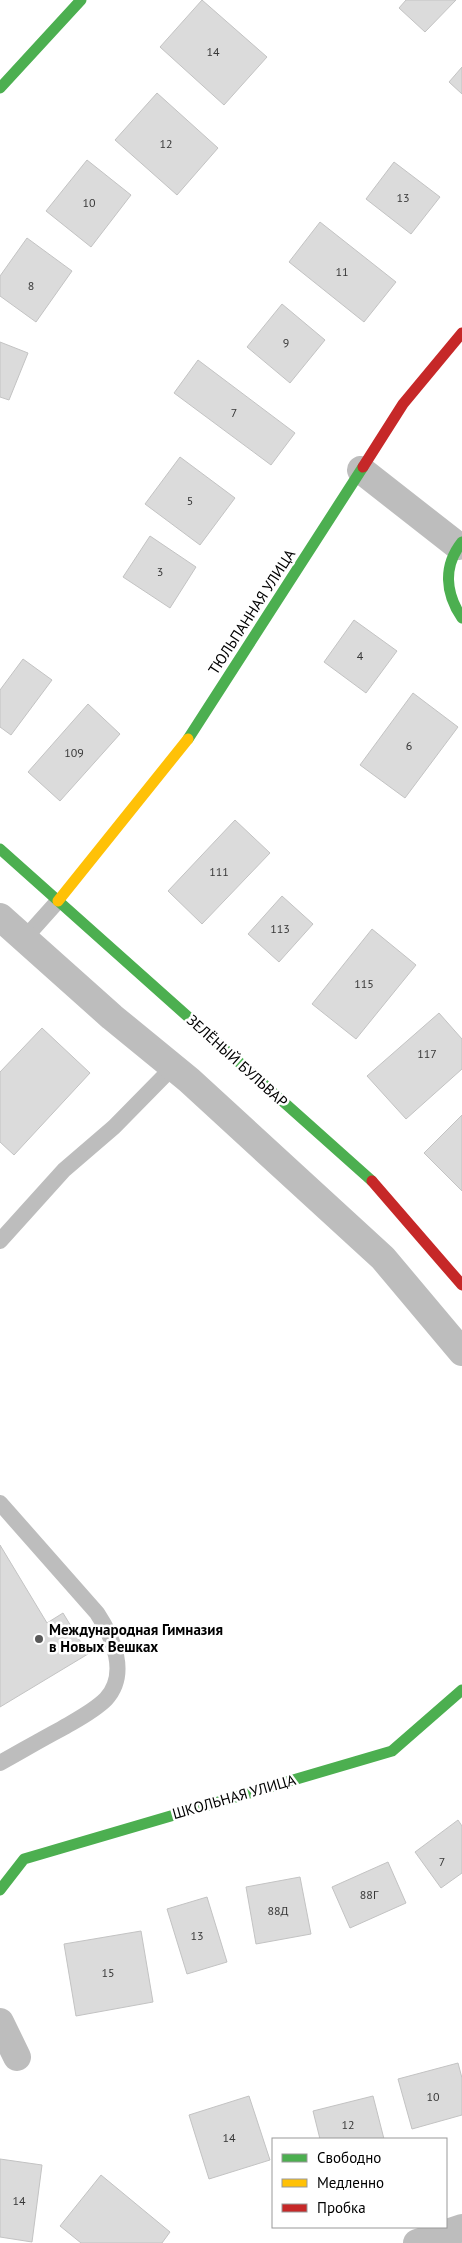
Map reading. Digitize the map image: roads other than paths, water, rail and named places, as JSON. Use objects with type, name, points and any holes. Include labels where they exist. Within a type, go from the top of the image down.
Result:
[{"type":"street","points":[[0,88],[81,0]]},
{"type":"street","name":"ТЮЛЬПАННАЯ УЛИЦА","points":[[58,901],[196,728],[403,404],[462,333]]},
{"type":"street","points":[[360,470],[460,544],[450,564],[447,582],[451,601],[462,618]]},
{"type":"street","name":"ЗЕЛЁНЫЙ БУЛЬВАР","points":[[0,850],[369,1178],[459,1275]]},
{"type":"street","points":[[0,917],[112,1017],[173,1067],[383,1258],[462,1352]]},
{"type":"street","name":"ШКОЛЬНАЯ УЛИЦА","points":[[0,1890],[24,1859],[392,1750],[462,1690]]},
{"type":"street","points":[[0,2022],[17,2057]]},
{"type":"street","points":[[417,2243],[462,2228]]},
{"type":"lane","points":[[24,939],[58,901]]},
{"type":"lane","points":[[0,1241],[64,1170],[114,1127],[173,1067]]},
{"type":"lane","points":[[0,1503],[97,1613],[107,1629],[118,1663],[115,1683],[107,1698],[88,1712],[0,1763]]},
{"type":"place","name":"Международная Гимназия в Новых Вешках","points":[[39,1639]]}]
